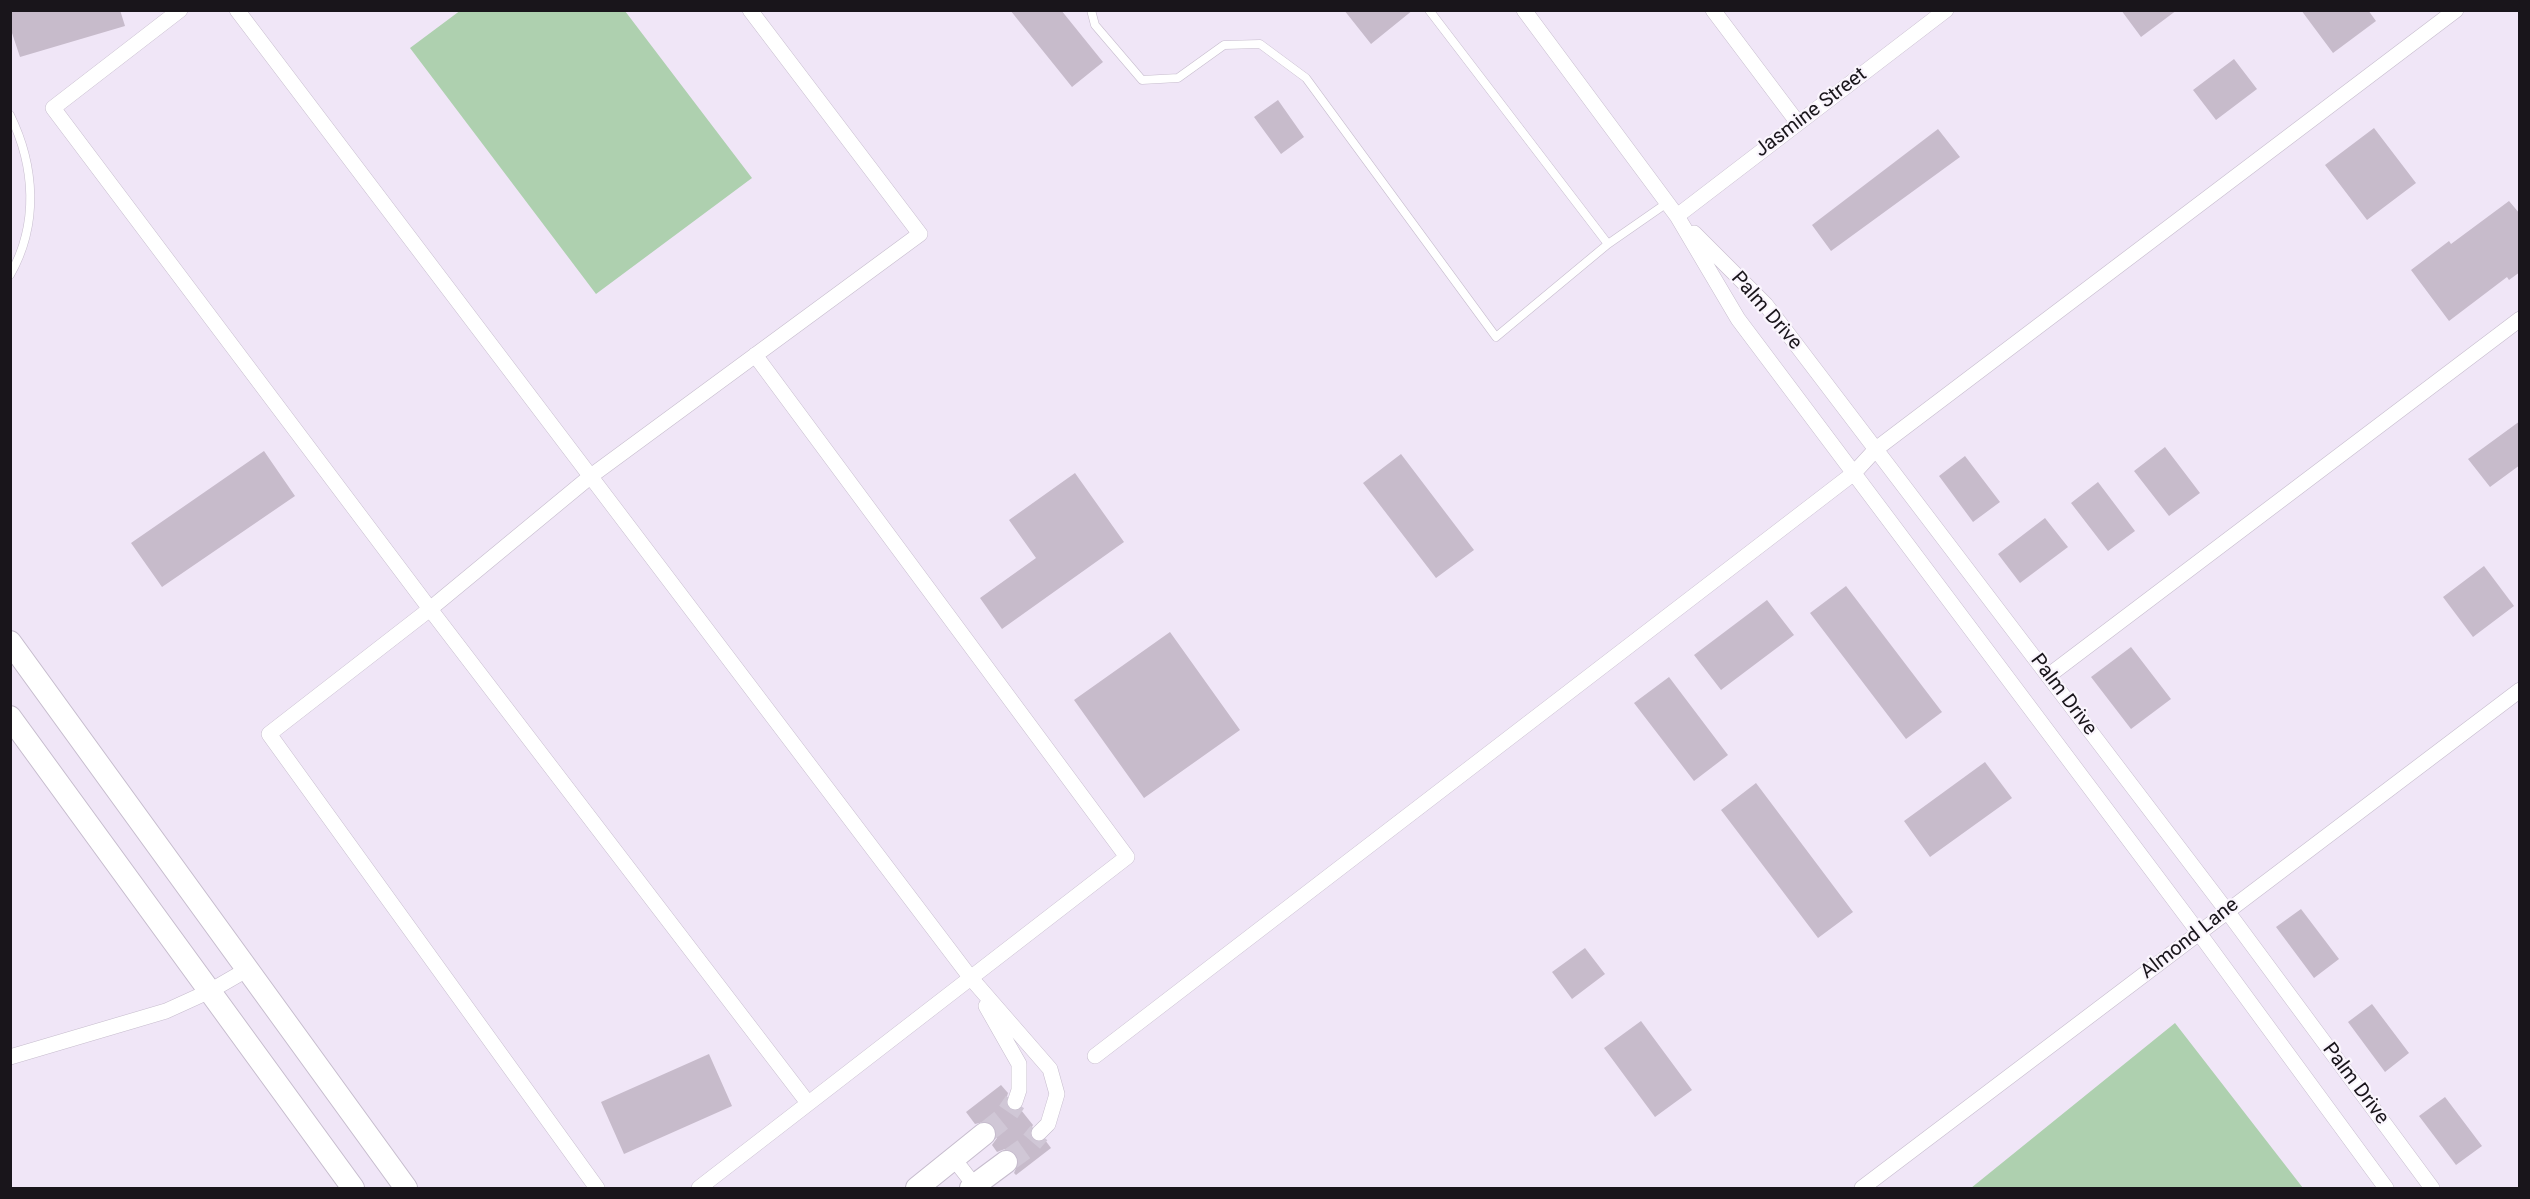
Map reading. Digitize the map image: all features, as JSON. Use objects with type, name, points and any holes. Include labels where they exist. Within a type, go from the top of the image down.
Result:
[{"type":"main road","points":[[10,642],[406,1188]]},
{"type":"main road","points":[[10,717],[353,1188]]},
{"type":"main road","points":[[917,1188],[984,1134]]},
{"type":"main road","points":[[973,1187],[1006,1162]]},
{"type":"street","points":[[180,10],[53,108],[430,609],[808,1103]]},
{"type":"street","points":[[237,10],[970,977],[1050,1069],[1057,1094],[1048,1124],[1039,1133]]},
{"type":"street","points":[[597,1188],[270,734],[430,609],[591,476],[920,234],[750,10]]},
{"type":"street","points":[[1713,10],[1798,123]]},
{"type":"street","name":"Jasmine Street","points":[[1677,216],[1946,10]]},
{"type":"street","points":[[1095,1056],[1854,473],[1876,449],[2456,10]]},
{"type":"street","name":"Palm Drive","points":[[1527,12],[1677,216],[1738,320],[2199,933],[2386,1188]]},
{"type":"street","name":"Palm Drive","points":[[1677,216],[1766,305],[2227,911],[2432,1188]]},
{"type":"street","points":[[2048,676],[2520,319]]},
{"type":"street","points":[[699,1188],[1127,857],[755,355]]},
{"type":"street","name":"Almond Lane","points":[[1862,1188],[2520,690]]},
{"type":"street","points":[[10,1057],[166,1011],[210,991],[248,969]]},
{"type":"street","points":[[970,977],[1019,1064],[1019,1090],[1015,1102]]},
{"type":"street","points":[[954,1159],[973,1187]]},
{"type":"lane","points":[[1091,10],[1095,25],[1142,80],[1178,78],[1224,45],[1260,44],[1306,78],[1496,337],[1608,244],[1667,203]]},
{"type":"lane","points":[[1429,10],[1608,244]]},
{"type":"lane","points":[[10,115],[26,154],[32,183],[24,244],[10,275]]},
{"type":"green space","points":[[461,10],[625,11],[752,178],[596,294],[410,48]]},
{"type":"green space","points":[[2175,1023],[2303,1188],[1971,1188]]},
{"type":"building","points":[[10,10],[120,10],[125,26],[20,57],[10,27]]},
{"type":"building","points":[[1010,10],[1061,10],[1103,62],[1072,87]]},
{"type":"building","points":[[1344,10],[1413,10],[1371,44]]},
{"type":"building","points":[[2121,10],[2177,10],[2141,37]]},
{"type":"building","points":[[2301,10],[2368,10],[2376,21],[2333,53]]},
{"type":"building","points":[[2234,59],[2257,89],[2216,120],[2193,90]]},
{"type":"building","points":[[1278,100],[1304,137],[1281,154],[1254,117]]},
{"type":"building","points":[[2374,128],[2416,183],[2367,220],[2325,165]]},
{"type":"building","points":[[1938,129],[1960,157],[1831,251],[1812,225]]},
{"type":"building","points":[[2509,201],[2520,214],[2520,272],[2509,280],[2507,277],[2449,321],[2411,270],[2449,241],[2451,244]]},
{"type":"building","points":[[2520,421],[2520,465],[2490,487],[2468,459]]},
{"type":"building","points":[[2165,447],[2200,493],[2169,516],[2134,471]]},
{"type":"building","points":[[264,451],[295,496],[162,587],[131,543]]},
{"type":"building","points":[[1401,454],[1474,550],[1436,578],[1363,483]]},
{"type":"building","points":[[1965,456],[2000,502],[1973,522],[1939,476]]},
{"type":"building","points":[[1075,473],[1124,542],[1002,629],[980,598],[1036,558],[1009,520]]},
{"type":"building","points":[[2098,482],[2135,531],[2108,551],[2071,503]]},
{"type":"building","points":[[2045,518],[2068,547],[2020,583],[1998,554]]},
{"type":"building","points":[[2484,566],[2514,606],[2473,637],[2443,597]]},
{"type":"building","points":[[1846,586],[1942,712],[1906,739],[1810,613]]},
{"type":"building","points":[[1767,600],[1794,635],[1721,690],[1694,655]]},
{"type":"building","points":[[1170,632],[1240,730],[1144,798],[1074,700]]},
{"type":"building","points":[[2131,647],[2171,699],[2131,729],[2091,677]]},
{"type":"building","points":[[1669,677],[1728,755],[1694,781],[1634,703]]},
{"type":"building","points":[[1985,762],[2012,798],[1930,857],[1904,821]]},
{"type":"building","points":[[1756,783],[1853,912],[1818,938],[1721,810]]},
{"type":"building","points":[[2301,909],[2339,959],[2314,978],[2276,927]]},
{"type":"building","points":[[1585,948],[1605,974],[1572,999],[1552,972]]},
{"type":"building","points":[[2372,1004],[2409,1053],[2385,1072],[2348,1022]]},
{"type":"building","points":[[1641,1021],[1692,1090],[1655,1117],[1604,1048]]},
{"type":"building","points":[[709,1054],[732,1106],[624,1154],[601,1102]]},
{"type":"building","points":[[1001,1085],[1008,1093],[1005,1103],[1007,1108],[1012,1111],[1021,1110],[1033,1125],[1030,1131],[1032,1139],[1037,1142],[1045,1140],[1051,1148],[1016,1175],[1014,1173],[1019,1161],[1016,1154],[1005,1149],[997,1152],[992,1145],[997,1138],[995,1126],[988,1121],[975,1124],[966,1112]]},
{"type":"building","points":[[2445,1097],[2482,1146],[2456,1165],[2419,1116]]},
{"type":"tunnel","points":[[984,1134],[1004,1118],[1015,1102]]},
{"type":"tunnel","points":[[1006,1162],[1027,1147],[1039,1133]]}]
